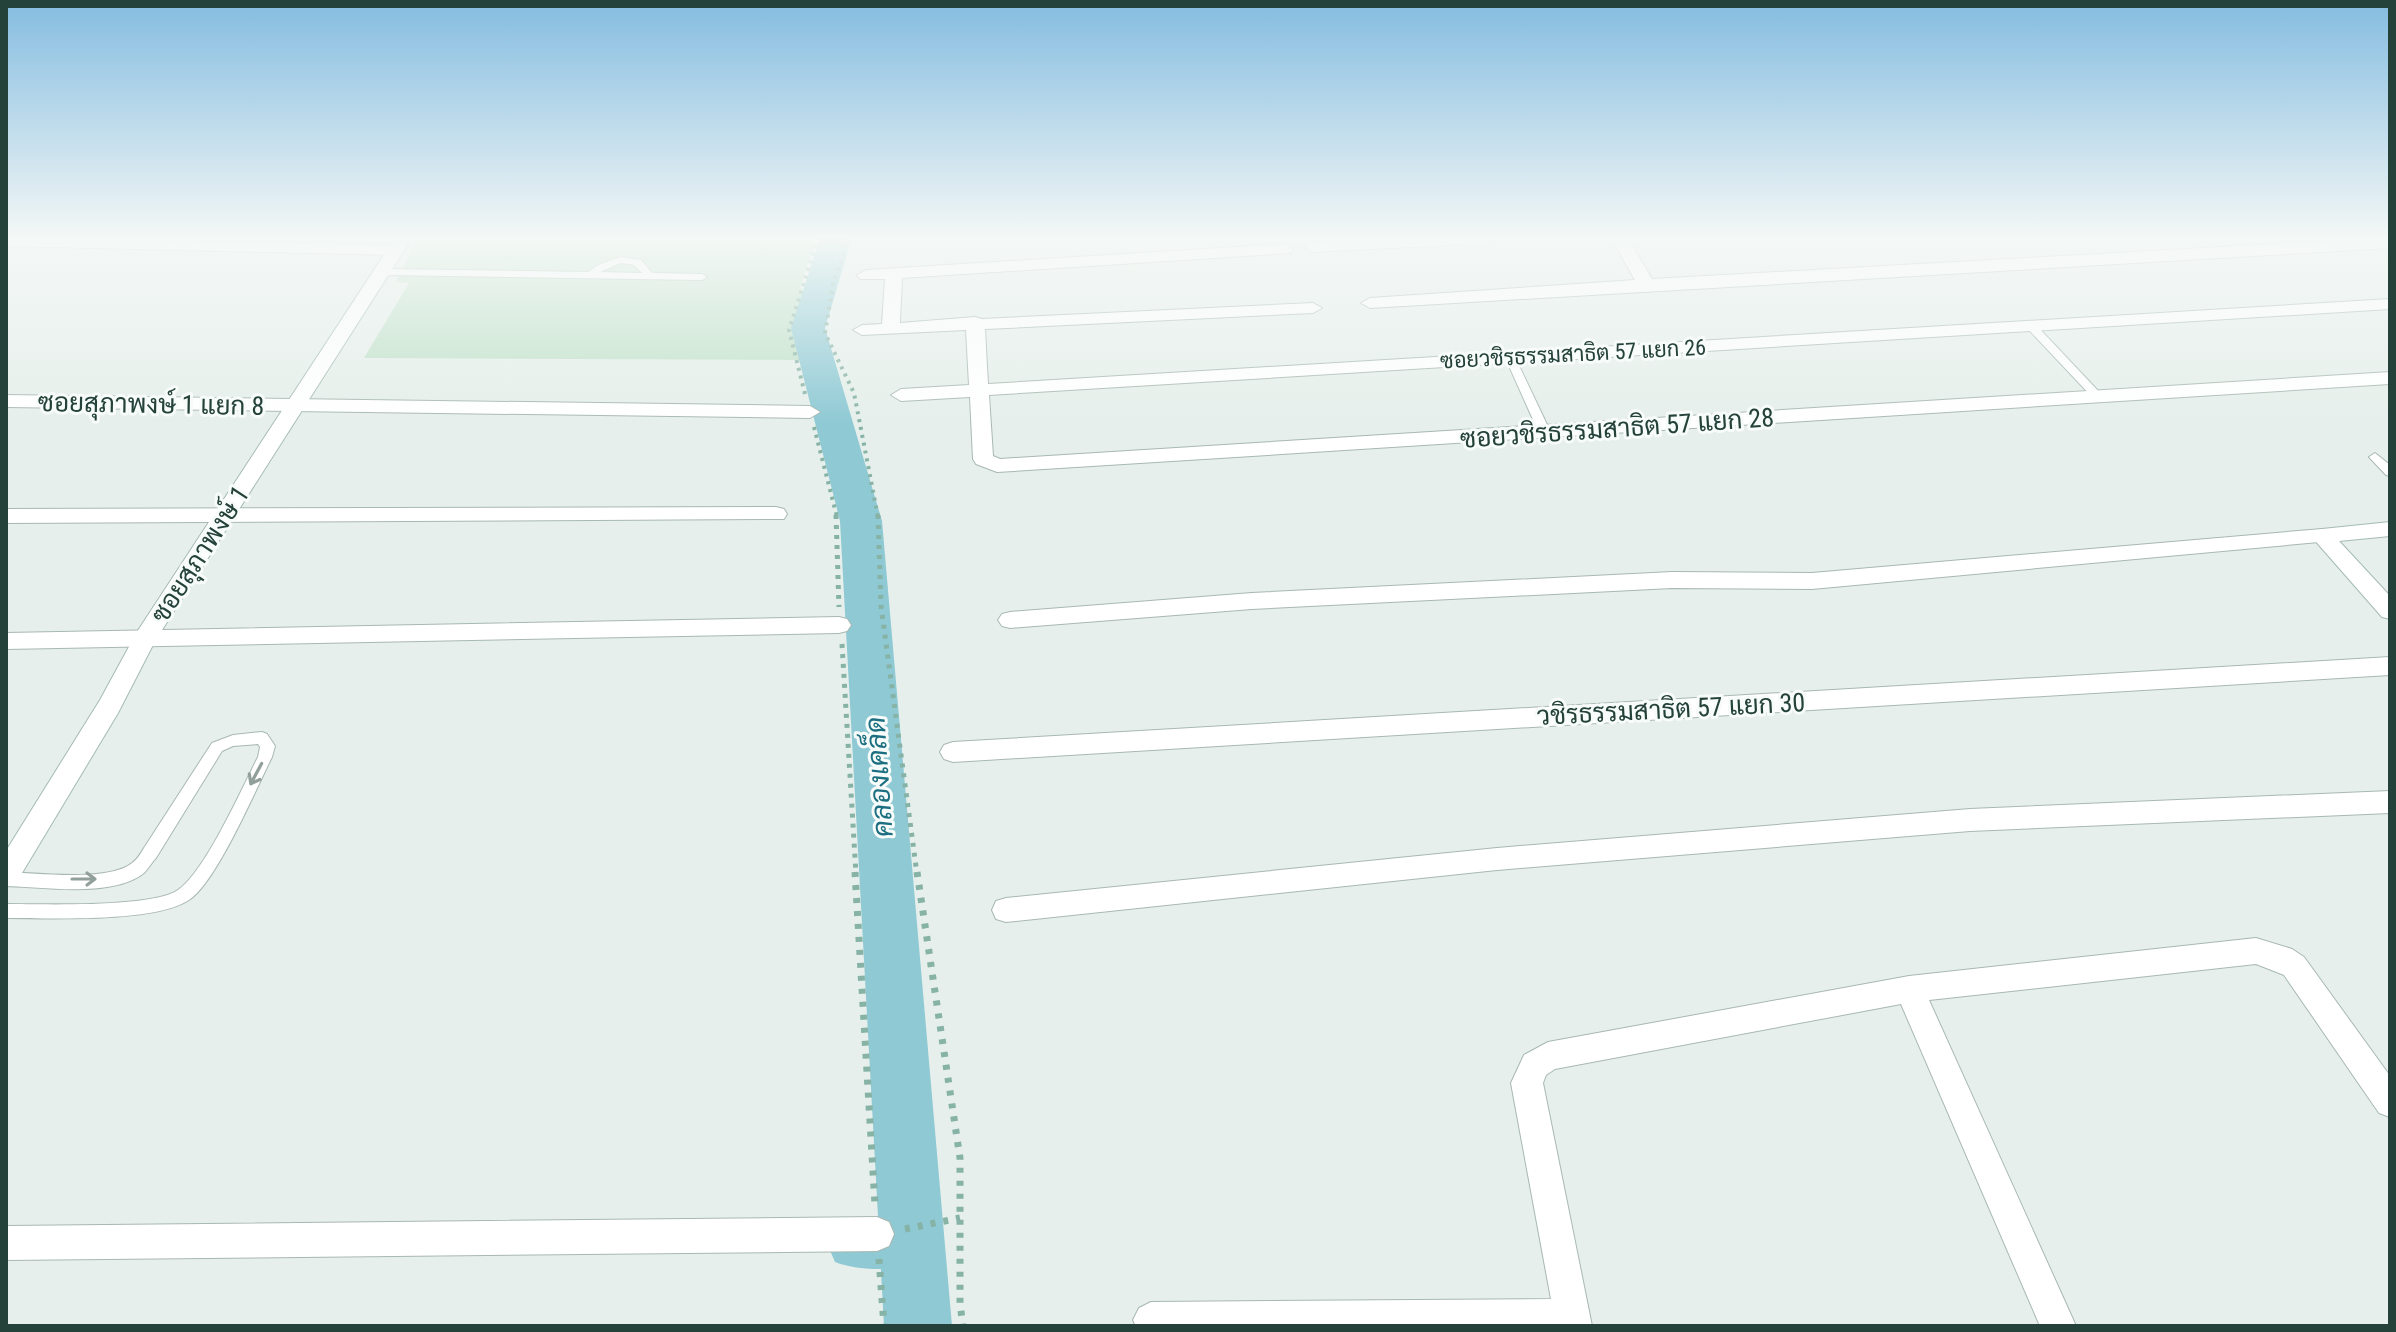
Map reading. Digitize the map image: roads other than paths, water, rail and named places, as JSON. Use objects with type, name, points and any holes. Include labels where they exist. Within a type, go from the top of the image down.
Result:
[{"type":"street","name":"ซอยสุภาพงษ์ 1","points":[[6,877],[109,706],[145,638],[365,300]]},
{"type":"street","points":[[891,327],[892,300]]},
{"type":"street","points":[[1370,303],[1414,300]]},
{"type":"street","name":"ซอยวชิรธรรมสาธิต 57 แยก 26","points":[[901,395],[2390,304]]},
{"type":"street","points":[[862,330],[975,322],[1313,308]]},
{"type":"street","name":"ซอยวชิรธรรมสาธิต 57 แยก 28","points":[[975,322],[983,459],[997,466],[2390,378]]},
{"type":"street","name":"ซอยสุภาพงษ์ 1 แยก 8","points":[[6,401],[810,412]]},
{"type":"street","points":[[6,516],[776,514]]},
{"type":"street","points":[[1010,620],[1252,601],[1672,580],[1812,581],[2390,529]]},
{"type":"street","points":[[2322,536],[2390,611]]},
{"type":"street","points":[[6,641],[839,625]]},
{"type":"street","name":"วชิรธรรมสาธิต 57 แยก 30","points":[[953,752],[2390,666]]},
{"type":"street","points":[[1006,910],[1497,859],[1954,821],[2390,802]]},
{"type":"street","points":[[1151,1320],[1572,1321],[1529,1102],[1527,1083],[1535,1065],[1548,1056],[1909,989],[2256,951],[2282,958],[2294,966],[2390,1102]]},
{"type":"street","points":[[1909,989],[2058,1326]]},
{"type":"street","points":[[6,1243],[877,1234]]},
{"type":"lane","points":[[2031,326],[2099,398]]},
{"type":"lane","points":[[1510,357],[1545,433]]},
{"type":"lane","points":[[2375,457],[2390,472]]},
{"type":"lane","points":[[6,877],[109,879],[138,868],[217,747],[229,740],[244,738],[262,738],[268,746],[203,872],[183,896],[168,902],[136,906],[6,911]]},
{"type":"waterway","name":"คลองเคล็ด","points":[[817,300],[808,328],[861,521],[918,1326]]},
{"type":"waterway","points":[[849,1248],[912,1247]]}]
